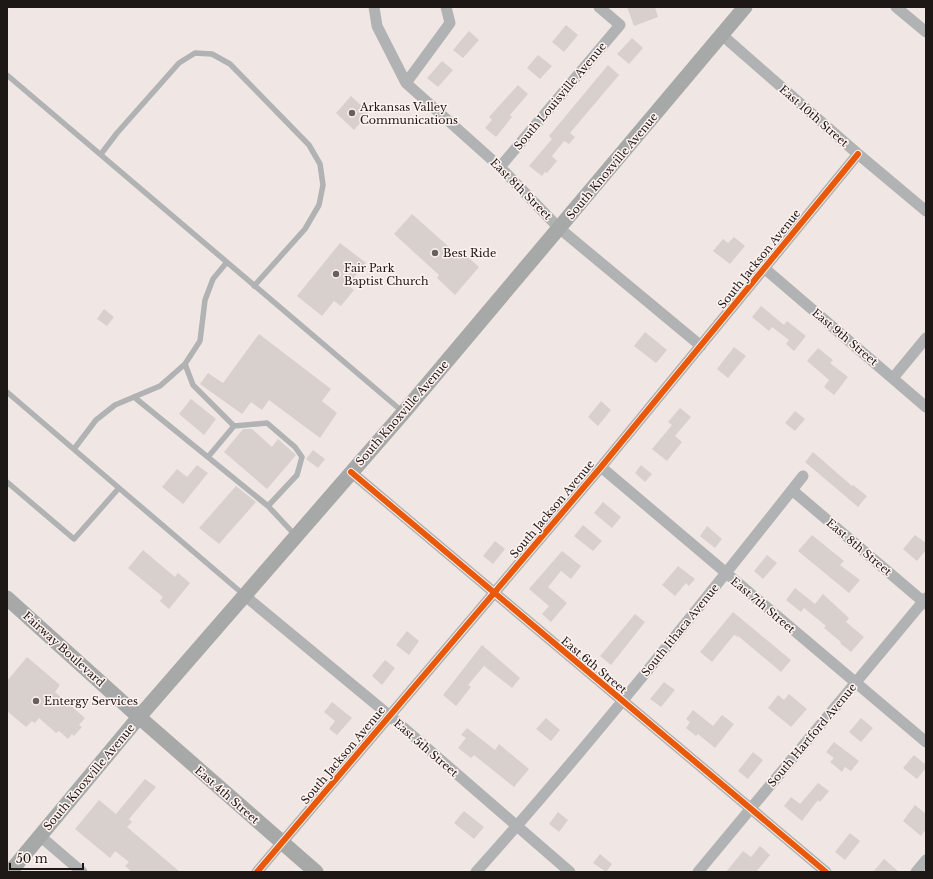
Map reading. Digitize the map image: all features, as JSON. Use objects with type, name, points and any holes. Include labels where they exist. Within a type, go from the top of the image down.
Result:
[{"type":"main road","name":"South Knoxville Avenue","points":[[10,872],[139,717],[350,472],[404,412],[746,7]]},
{"type":"main road","name":"Fairway Boulevard","points":[[7,598],[139,717]]},
{"type":"main road","name":"East 4th Street","points":[[139,717],[281,843],[316,872]]},
{"type":"street","name":"East 8th Street","points":[[374,7],[377,26],[406,84],[500,167],[559,228],[701,346]]},
{"type":"street","points":[[406,84],[450,23],[446,7]]},
{"type":"street","name":"South Louisville Avenue","points":[[500,167],[620,25],[599,7]]},
{"type":"street","points":[[896,7],[926,32]]},
{"type":"street","name":"East 10th Street","points":[[722,35],[858,154],[926,211]]},
{"type":"street","name":"South Jackson Avenue","points":[[257,872],[601,467],[858,154]]},
{"type":"street","name":"East 9th Street","points":[[764,268],[926,406]]},
{"type":"street","points":[[893,378],[926,338]]},
{"type":"street","name":"East 7th Street","points":[[601,467],[926,742]]},
{"type":"street","name":"East 6th Street","points":[[350,472],[826,872]]},
{"type":"street","name":"South Ithaca Avenue","points":[[476,872],[516,827],[622,701],[803,476]]},
{"type":"street","name":"East 8th Street","points":[[792,490],[925,601]]},
{"type":"street","name":"East 5th Street","points":[[244,595],[390,716],[516,827],[570,872]]},
{"type":"street","name":"South Hartford Avenue","points":[[698,872],[925,601]]},
{"type":"street","points":[[40,836],[82,872]]},
{"type":"street","points":[[916,872],[926,860]]},
{"type":"lane","points":[[101,154],[117,133],[179,63],[195,53],[200,53],[212,54],[230,64],[309,145],[320,164],[323,186],[319,205],[305,229],[254,286]]},
{"type":"lane","points":[[7,74],[254,286],[404,412]]},
{"type":"lane","points":[[74,449],[96,420],[115,406],[160,386],[185,364],[200,341],[206,300],[213,279],[227,262]]},
{"type":"lane","points":[[185,364],[193,385],[234,426]]},
{"type":"lane","points":[[7,392],[244,595]]},
{"type":"lane","points":[[134,397],[268,506],[296,536]]},
{"type":"lane","points":[[208,457],[234,426],[267,423],[295,447],[302,457],[297,475],[268,506]]},
{"type":"lane","points":[[7,482],[74,539],[120,488]]},
{"type":"building","points":[[627,7],[655,7],[658,17],[634,26]]},
{"type":"building","points":[[566,25],[578,35],[564,52],[552,42]]},
{"type":"building","points":[[469,31],[479,40],[463,58],[453,50]]},
{"type":"building","points":[[632,38],[643,48],[629,64],[617,54]]},
{"type":"building","points":[[538,55],[552,66],[540,79],[527,68]]},
{"type":"building","points":[[442,61],[453,70],[438,87],[427,78]]},
{"type":"building","points":[[608,65],[619,75],[570,133],[575,137],[569,144],[564,141],[552,156],[557,161],[547,173],[545,172],[542,176],[529,166],[552,139],[549,136]]},
{"type":"building","points":[[518,85],[528,94],[510,115],[512,117],[496,137],[485,128],[492,120],[489,117]]},
{"type":"building","name":"Arkansas Valley Communications","points":[[351,96],[369,113],[354,130],[336,113]]},
{"type":"building","name":"Best Ride","points":[[412,214],[458,255],[461,251],[479,267],[455,295],[437,278],[439,275],[394,234]]},
{"type":"building","points":[[734,237],[745,246],[730,264],[713,251],[723,239],[728,243]]},
{"type":"building","name":"Fair Park Baptist Church","points":[[340,243],[366,263],[348,285],[354,290],[341,306],[334,301],[322,316],[297,296]]},
{"type":"building","points":[[761,306],[784,325],[787,321],[806,336],[794,351],[786,344],[789,340],[772,327],[769,331],[752,317]]},
{"type":"building","points":[[104,309],[114,317],[107,326],[97,319]]},
{"type":"building","points":[[645,332],[667,350],[656,363],[634,346]]},
{"type":"building","points":[[259,334],[331,389],[322,401],[337,413],[320,438],[269,400],[262,410],[251,402],[242,414],[200,384],[208,373],[223,383]]},
{"type":"building","points":[[734,347],[746,356],[728,378],[717,369]]},
{"type":"building","points":[[818,348],[833,360],[830,363],[848,377],[834,395],[824,387],[829,380],[807,361]]},
{"type":"building","points":[[191,399],[216,419],[204,435],[179,414]]},
{"type":"building","points":[[601,401],[611,410],[598,426],[588,417]]},
{"type":"building","points":[[680,408],[691,417],[675,436],[682,442],[667,461],[652,449],[672,425],[668,422]]},
{"type":"building","points":[[795,411],[805,419],[795,431],[785,423]]},
{"type":"building","points":[[243,429],[252,429],[272,447],[278,439],[296,455],[267,489],[224,452]]},
{"type":"building","points":[[313,450],[325,459],[318,468],[306,459]]},
{"type":"building","points":[[813,452],[852,486],[853,485],[867,496],[858,507],[805,462]]},
{"type":"building","points":[[197,465],[208,473],[183,504],[162,487],[177,469],[187,477]]},
{"type":"building","points":[[641,465],[652,474],[645,482],[635,473]]},
{"type":"building","points":[[236,486],[256,502],[219,544],[199,528]]},
{"type":"building","points":[[603,502],[621,517],[612,528],[594,513]]},
{"type":"building","points":[[583,525],[602,541],[593,551],[574,536]]},
{"type":"building","points":[[707,526],[722,539],[715,548],[700,536]]},
{"type":"building","points":[[812,535],[844,561],[840,565],[860,580],[849,593],[798,551]]},
{"type":"building","points":[[915,535],[926,543],[926,550],[917,561],[903,549]]},
{"type":"building","points":[[495,541],[505,549],[493,564],[483,556]]},
{"type":"building","points":[[143,550],[175,577],[178,573],[190,583],[169,609],[160,601],[163,597],[128,568]]},
{"type":"building","points":[[562,551],[581,566],[571,579],[561,571],[548,587],[567,603],[551,622],[542,614],[549,606],[529,589]]},
{"type":"building","points":[[767,555],[777,563],[763,579],[754,571]]},
{"type":"building","points":[[678,566],[695,579],[689,586],[686,583],[675,596],[662,585]]},
{"type":"building","points":[[795,588],[815,604],[823,594],[849,618],[846,622],[864,637],[851,652],[824,628],[826,626],[804,608],[801,612],[786,600]]},
{"type":"building","points":[[733,612],[791,660],[781,672],[738,636],[734,635],[712,662],[700,652]]},
{"type":"building","points":[[635,614],[645,622],[611,665],[600,656]]},
{"type":"building","points":[[407,631],[419,641],[409,655],[396,645]]},
{"type":"building","points":[[482,645],[520,678],[512,688],[484,666],[468,685],[471,687],[456,706],[443,695]]},
{"type":"building","name":"Entergy Services","points":[[27,657],[60,685],[55,692],[85,718],[79,725],[82,727],[74,736],[72,734],[68,739],[59,731],[56,733],[39,718],[35,723],[32,721],[26,727],[7,711],[7,681]]},
{"type":"building","points":[[385,660],[395,668],[382,685],[372,676]]},
{"type":"building","points":[[664,682],[675,690],[661,707],[650,699]]},
{"type":"building","points":[[789,694],[807,709],[791,727],[768,708],[778,695],[784,700]]},
{"type":"building","points":[[332,702],[352,718],[337,735],[329,729],[335,721],[324,712]]},
{"type":"building","points":[[693,710],[713,726],[722,715],[734,724],[715,748],[698,734],[696,736],[686,728],[690,722],[686,719]]},
{"type":"building","points":[[546,718],[560,730],[551,741],[536,729]]},
{"type":"building","points":[[861,718],[873,728],[861,742],[849,732]]},
{"type":"building","points":[[467,728],[495,750],[499,744],[529,769],[514,787],[474,755],[471,758],[458,748],[466,738],[461,735]]},
{"type":"building","points":[[834,742],[859,761],[851,771],[845,767],[842,772],[830,762],[834,758],[826,752]]},
{"type":"building","points":[[753,752],[763,760],[748,779],[738,771]]},
{"type":"building","points":[[914,755],[926,765],[926,768],[917,779],[903,768]]},
{"type":"building","points":[[145,779],[156,787],[129,819],[132,822],[127,827],[180,872],[132,872],[125,866],[129,862],[115,851],[110,858],[75,829],[99,800],[116,814]]},
{"type":"building","points":[[818,783],[829,791],[820,802],[818,800],[802,821],[784,806],[791,797],[800,804]]},
{"type":"building","points":[[915,805],[926,814],[926,829],[921,836],[903,821]]},
{"type":"building","points":[[464,811],[484,827],[474,839],[454,823]]},
{"type":"building","points":[[558,812],[568,820],[559,832],[549,824]]},
{"type":"building","points":[[850,833],[860,841],[845,860],[835,852]]},
{"type":"building","points":[[760,846],[770,855],[756,872],[726,872],[743,851],[751,857]]},
{"type":"building","points":[[600,854],[612,864],[606,872],[593,863]]},
{"type":"building","points":[[884,859],[899,872],[873,872]]},
{"type":"cycle path","points":[[257,872],[601,467],[858,154]]},
{"type":"cycle path","points":[[351,472],[826,872]]},
{"type":"place","name":"Arkansas Valley Communications","points":[[352,113]]},
{"type":"place","name":"Best Ride","points":[[435,253]]},
{"type":"place","name":"Fair Park Baptist Church","points":[[336,274]]},
{"type":"place","name":"Entergy Services","points":[[36,701]]}]
